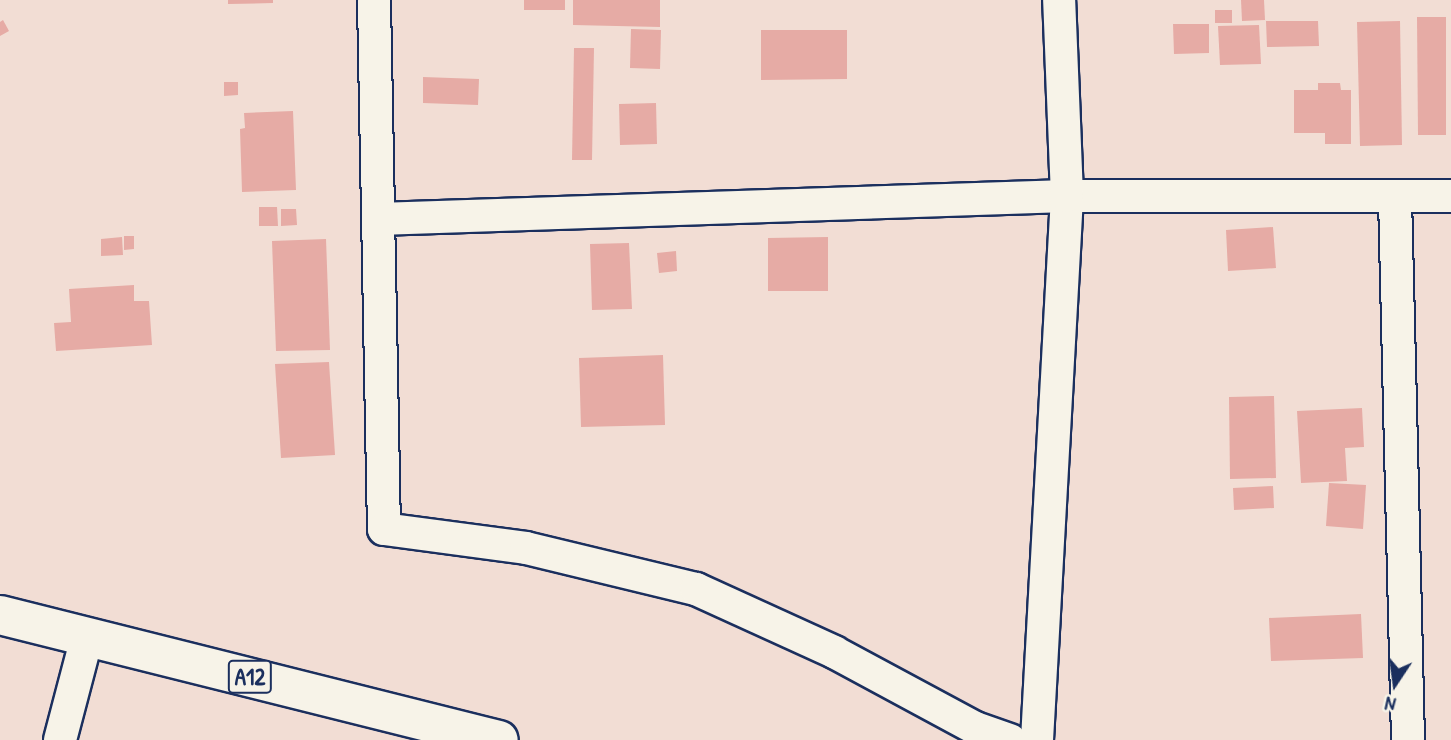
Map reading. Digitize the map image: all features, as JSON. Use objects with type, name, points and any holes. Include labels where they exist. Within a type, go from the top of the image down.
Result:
[{"type":"main road","name":"A12","points":[[0,615],[499,740]]},
{"type":"street","points":[[374,0],[384,528],[526,548],[696,589],[834,652],[975,728],[1010,740]]},
{"type":"street","points":[[1037,740],[1067,196],[1059,0]]},
{"type":"street","points":[[378,219],[1067,196],[1451,196]]},
{"type":"street","points":[[1395,197],[1408,740]]},
{"type":"street","points":[[60,740],[87,636]]},
{"type":"building","points":[[228,0],[273,0],[273,3],[228,4]]},
{"type":"building","points":[[524,0],[565,0],[565,10],[524,10]]},
{"type":"building","points":[[573,0],[660,0],[660,27],[573,25]]},
{"type":"building","points":[[1241,0],[1264,0],[1265,20],[1242,21]]},
{"type":"building","points":[[1215,10],[1232,10],[1232,23],[1215,23]]},
{"type":"building","points":[[1417,17],[1446,17],[1446,135],[1418,135]]},
{"type":"building","points":[[3,20],[9,31],[0,36],[0,22]]},
{"type":"building","points":[[1266,21],[1318,21],[1319,46],[1267,47]]},
{"type":"building","points":[[1400,21],[1402,145],[1360,146],[1357,22]]},
{"type":"building","points":[[1173,24],[1209,24],[1209,53],[1174,54]]},
{"type":"building","points":[[1259,25],[1261,64],[1220,65],[1218,26]]},
{"type":"building","points":[[631,29],[661,30],[660,69],[630,68]]},
{"type":"building","points":[[761,30],[847,30],[847,79],[761,80]]},
{"type":"building","points":[[574,48],[594,48],[592,160],[572,160]]},
{"type":"building","points":[[423,77],[479,79],[478,105],[423,103]]},
{"type":"building","points":[[224,82],[238,82],[238,95],[224,96]]},
{"type":"building","points":[[1318,83],[1340,83],[1341,90],[1351,90],[1351,144],[1325,144],[1325,133],[1294,133],[1294,90],[1318,90]]},
{"type":"building","points":[[656,103],[657,144],[620,145],[619,104]]},
{"type":"building","points":[[293,111],[296,190],[242,192],[240,129],[245,128],[244,113]]},
{"type":"building","points":[[259,207],[277,207],[278,226],[259,226]]},
{"type":"building","points":[[281,209],[296,209],[297,225],[281,226]]},
{"type":"building","points":[[1273,227],[1276,268],[1228,271],[1226,230]]},
{"type":"building","points":[[124,236],[134,236],[134,249],[124,250]]},
{"type":"building","points":[[122,237],[123,255],[101,256],[101,239]]},
{"type":"building","points":[[828,237],[828,291],[768,291],[768,238]]},
{"type":"building","points":[[326,239],[330,350],[276,351],[272,241]]},
{"type":"building","points":[[629,243],[632,309],[592,310],[590,244]]},
{"type":"building","points":[[676,251],[677,271],[659,273],[657,253]]},
{"type":"building","points":[[134,285],[134,301],[149,301],[152,345],[56,351],[54,323],[71,322],[69,289]]},
{"type":"building","points":[[663,355],[665,425],[581,427],[579,358]]},
{"type":"building","points":[[329,362],[335,455],[281,458],[275,364]]},
{"type":"building","points":[[1274,396],[1276,478],[1230,479],[1229,397]]},
{"type":"building","points":[[1362,408],[1364,447],[1345,448],[1347,481],[1301,483],[1297,411]]},
{"type":"building","points":[[1329,483],[1366,485],[1363,529],[1326,526]]},
{"type":"building","points":[[1273,486],[1274,508],[1234,510],[1233,488]]},
{"type":"building","points":[[1361,614],[1363,658],[1271,661],[1269,618]]}]
